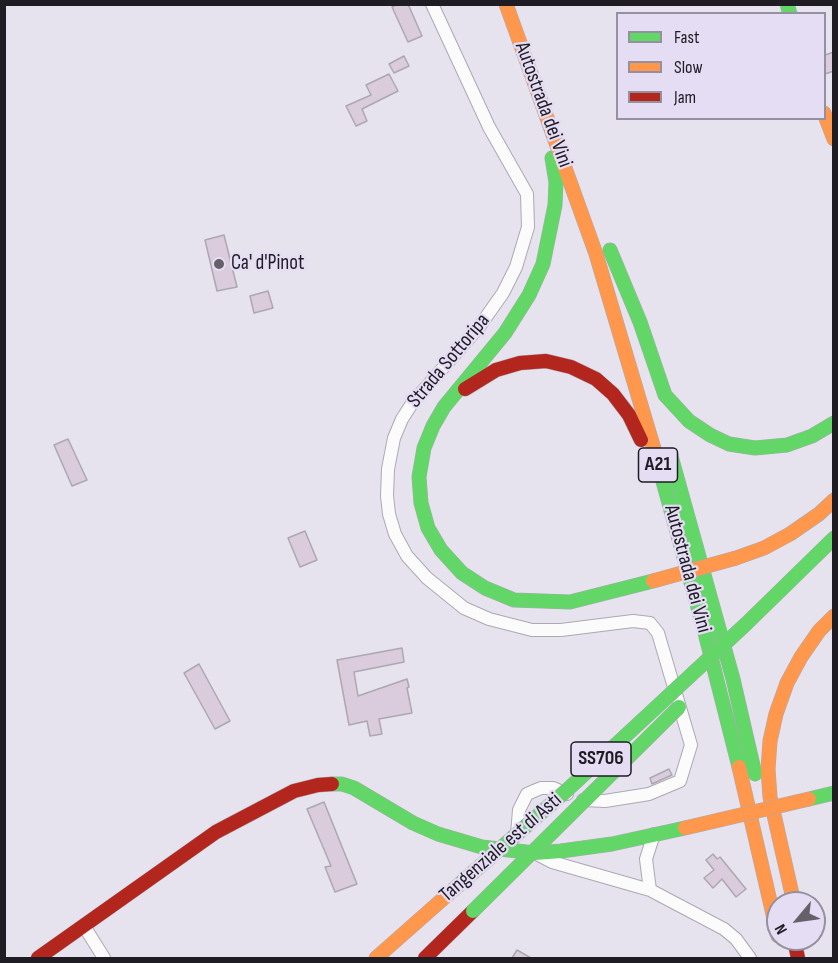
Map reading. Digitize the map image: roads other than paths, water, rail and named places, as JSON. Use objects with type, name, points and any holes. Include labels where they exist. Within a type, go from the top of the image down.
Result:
[{"type":"main road","points":[[499,4],[551,150],[556,182],[555,206],[543,264],[530,296],[505,333],[444,407],[424,448],[419,477],[421,503],[428,528],[441,550],[462,573],[485,588],[514,600],[570,602],[736,558],[764,548],[790,534],[834,500]]},
{"type":"main road","name":"Autostrada dei Vini","points":[[506,4],[596,254],[643,410],[705,633],[768,891]]},
{"type":"main road","name":"Autostrada dei Vini","points":[[528,25],[585,184]]},
{"type":"main road","points":[[826,116],[834,139]]},
{"type":"main road","points":[[657,406],[608,244],[640,322],[665,395],[689,421],[729,444],[754,448],[787,445],[812,436],[834,423]]},
{"type":"main road","points":[[444,407],[470,385],[496,370],[520,363],[546,361],[571,367],[596,379],[613,394],[629,415],[643,443],[690,611],[705,633]]},
{"type":"main road","name":"Autostrada dei Vini","points":[[666,440],[733,679],[782,891]]},
{"type":"main road","name":"Tangenziale est di Asti","points":[[376,958],[575,783],[746,624],[834,538]]},
{"type":"main road","points":[[791,891],[770,796],[768,770],[770,741],[787,683],[819,631],[834,616]]},
{"type":"main road","points":[[752,637],[768,621]]},
{"type":"main road","name":"Tangenziale est di Asti","points":[[425,958],[735,653]]},
{"type":"main road","points":[[38,958],[216,832],[294,791],[318,785],[342,784],[354,788],[413,823],[457,840],[482,847],[535,853],[578,849],[685,828],[834,793]]},
{"type":"street","name":"Strada Sottoripa","points":[[432,4],[489,127],[528,194],[528,227],[516,267],[503,293],[479,327],[413,402],[402,419],[394,438],[388,469],[387,496],[395,534],[407,556],[435,586],[464,608],[489,619],[532,630],[561,630],[633,621],[650,623],[658,633],[663,646],[691,745],[680,781],[649,794],[594,802],[583,801],[553,788],[541,788],[527,794],[519,810],[513,850]]},
{"type":"street","points":[[650,890],[646,859],[654,834]]},
{"type":"street","points":[[535,853],[552,862],[650,890],[724,929],[736,939],[750,958]]},
{"type":"street","points":[[84,926],[104,958]]},
{"type":"place","name":"Ca' d'Pinot","points":[[219,264]]}]
